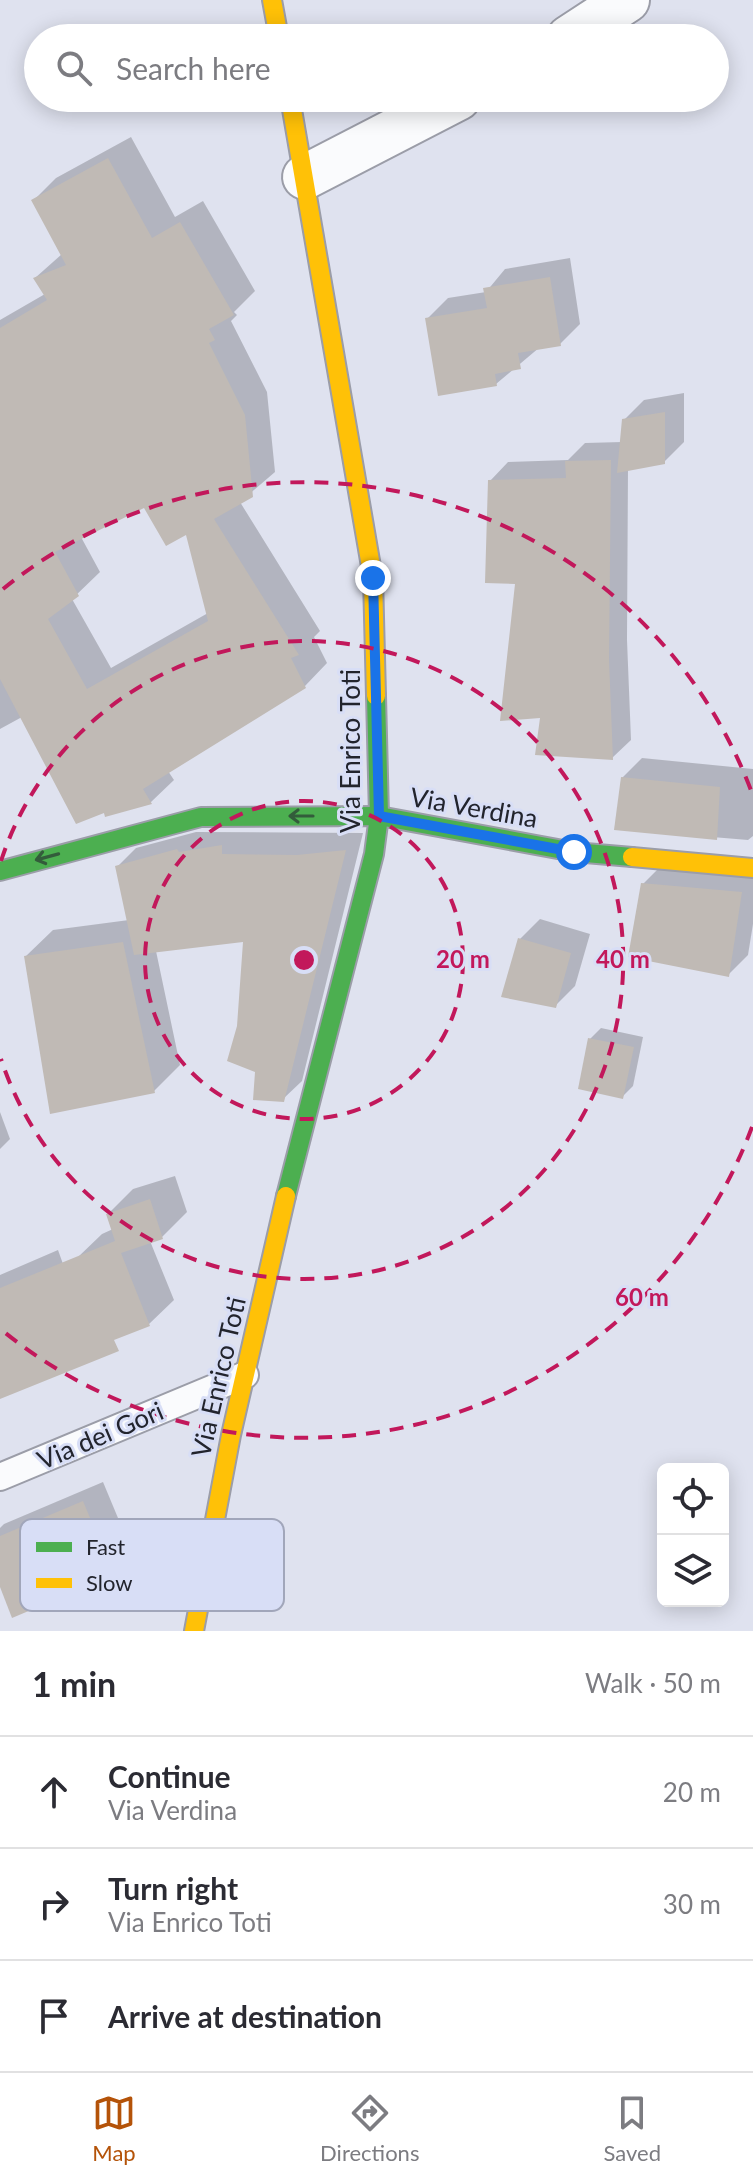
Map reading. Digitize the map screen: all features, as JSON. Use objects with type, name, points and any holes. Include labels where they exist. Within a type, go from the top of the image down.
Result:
[{"type":"street","points":[[272,0],[276,24]]},
{"type":"street","points":[[590,24],[627,0]]},
{"type":"street","name":"Via Enrico Toti","points":[[213,1519],[307,1112],[374,854],[379,816],[373,578],[293,112]]},
{"type":"street","points":[[305,177],[431,112]]},
{"type":"street","name":"Via Verdina","points":[[0,871],[201,817],[379,816],[574,852],[753,868]]},
{"type":"street","name":"Via Enrico Toti","points":[[194,1631],[197,1611]]},
{"type":"lane","name":"Via dei Gori","points":[[0,1477],[245,1375]]},
{"type":"building","points":[[108,158],[152,238],[180,222],[234,315],[209,329],[215,340],[209,343],[245,415],[253,497],[214,519],[299,655],[291,658],[306,688],[143,789],[152,804],[105,817],[104,813],[76,824],[0,679],[0,328],[47,300],[33,278],[66,265],[31,200]],"holes":[[[144,508],[166,546],[186,535],[208,621],[87,689],[48,619],[79,596],[55,552]]]},
{"type":"building","points":[[550,277],[561,346],[518,353],[521,369],[495,374],[497,386],[438,396],[425,318],[487,308],[483,288]]},
{"type":"building","points":[[665,412],[665,464],[617,473],[622,419]]},
{"type":"building","points":[[611,460],[609,660],[613,760],[535,755],[540,718],[500,721],[515,584],[485,583],[488,480],[566,478],[565,461]]},
{"type":"building","points":[[621,777],[720,787],[717,840],[614,830]]},
{"type":"building","points":[[222,845],[222,854],[297,855],[346,850],[284,1102],[253,1100],[255,1072],[227,1061],[237,1026],[243,942],[134,955],[115,866],[177,849],[179,852]]},
{"type":"building","points":[[641,883],[742,892],[729,977],[628,957]]},
{"type":"building","points":[[518,938],[571,953],[556,1008],[501,997]]},
{"type":"building","points":[[123,942],[155,1093],[50,1114],[24,956]]},
{"type":"building","points":[[588,1038],[634,1047],[623,1099],[578,1089]]},
{"type":"building","points":[[150,1199],[163,1239],[121,1253],[150,1326],[114,1340],[119,1351],[0,1399],[0,1288],[115,1241],[106,1214]]},
{"type":"building","points":[[83,1501],[91,1519],[40,1519]]},
{"type":"building","points":[[20,1528],[20,1611],[29,1611],[12,1618],[0,1587],[0,1536]]},
{"type":"traffic: fast","points":[[286,1196],[374,854],[379,816],[376,696]]},
{"type":"traffic: fast","points":[[0,871],[201,817],[379,816],[574,852],[632,857]]},
{"type":"traffic: slow","points":[[272,0],[276,24]]},
{"type":"traffic: slow","points":[[292,112],[373,578],[376,696]]},
{"type":"traffic: slow","points":[[632,857],[753,868]]},
{"type":"traffic: slow","points":[[215,1519],[231,1435],[286,1196]]},
{"type":"traffic: slow","points":[[194,1631],[198,1611]]},
{"type":"route","points":[[373,578],[380,747],[379,816],[574,852]]}]
